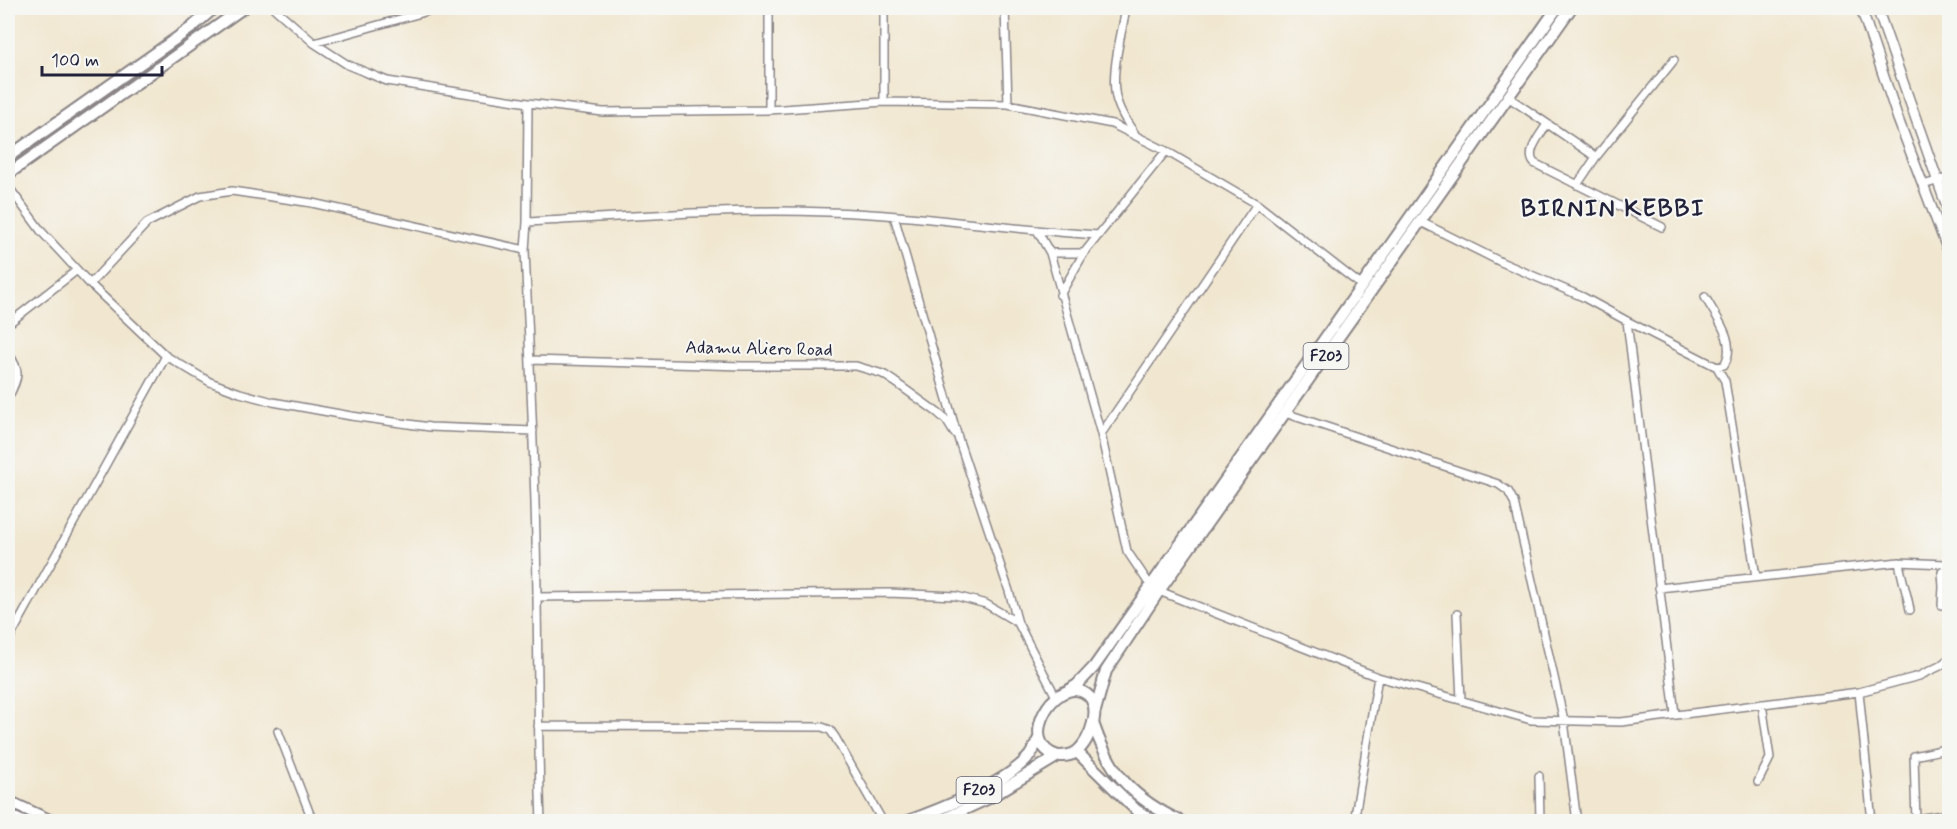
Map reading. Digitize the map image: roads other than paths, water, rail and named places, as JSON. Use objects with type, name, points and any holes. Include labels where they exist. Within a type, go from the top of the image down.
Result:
[{"type":"main road","points":[[8,157],[191,27],[214,8]]},
{"type":"main road","points":[[8,174],[243,8]]},
{"type":"main road","name":"F203","points":[[1095,711],[1106,671],[1155,588],[1361,285],[1557,8]]},
{"type":"main road","name":"F203","points":[[1061,695],[1077,685],[1094,667],[1285,413],[1571,8]]},
{"type":"main road","points":[[1077,690],[1083,692],[1091,700],[1095,711],[1087,739],[1077,752],[1058,756],[1045,749],[1039,738],[1040,726],[1045,714],[1061,695],[1077,690]]},
{"type":"main road","points":[[1093,723],[1105,756],[1135,794],[1182,822]]},
{"type":"main road","name":"F203","points":[[905,822],[988,785],[1023,761],[1039,738]]},
{"type":"main road","points":[[1077,752],[1136,810],[1156,822]]},
{"type":"main road","name":"F203","points":[[937,822],[987,799],[1058,756]]},
{"type":"main road","points":[[8,801],[54,822]]},
{"type":"main road","points":[[8,815],[23,822]]},
{"type":"street","points":[[274,8],[314,43],[348,65],[387,81],[528,103],[603,112],[769,110],[884,102],[1008,104],[1112,124],[1166,151],[1257,204],[1361,285]]},
{"type":"street","points":[[314,43],[439,8]]},
{"type":"street","points":[[769,8],[769,110]]},
{"type":"street","points":[[884,8],[884,102]]},
{"type":"street","points":[[1005,8],[1008,104]]},
{"type":"street","points":[[1126,8],[1115,83],[1116,98],[1122,115],[1135,135]]},
{"type":"street","points":[[1861,8],[1898,119],[1950,256]]},
{"type":"street","points":[[1877,8],[1950,216]]},
{"type":"street","points":[[1577,185],[1596,157],[1674,60]]},
{"type":"street","points":[[1508,97],[1596,157]]},
{"type":"street","points":[[528,103],[525,250],[533,431],[537,726],[541,822]]},
{"type":"street","points":[[1547,124],[1530,153],[1534,163],[1662,227]]},
{"type":"street","points":[[1060,295],[1084,253],[1166,151]]},
{"type":"street","points":[[1923,185],[1950,177]]},
{"type":"street","points":[[8,186],[41,231],[90,284],[166,356],[210,382],[273,402],[430,428],[533,431]]},
{"type":"street","points":[[90,284],[147,223],[200,196],[232,191],[312,203],[525,250]]},
{"type":"street","points":[[1101,434],[1257,204]]},
{"type":"street","points":[[527,222],[768,210],[894,216],[1038,232],[1099,235]]},
{"type":"street","points":[[894,216],[959,441],[1010,591],[1018,623],[1061,695]]},
{"type":"street","points":[[1420,222],[1502,262],[1583,297],[1717,367],[1725,381],[1756,577]]},
{"type":"street","points":[[1038,232],[1050,253],[1101,434],[1127,551],[1155,588],[1378,677],[1531,720],[1621,722],[1859,692],[1919,675],[1940,666],[1950,658]]},
{"type":"street","points":[[1050,253],[1084,253]]},
{"type":"street","points":[[8,324],[77,270]]},
{"type":"street","points":[[1705,297],[1727,338],[1729,349],[1724,365],[1717,367]]},
{"type":"street","points":[[1627,321],[1675,714]]},
{"type":"street","points":[[8,353],[18,372],[8,398]]},
{"type":"street","points":[[8,641],[166,356]]},
{"type":"street","name":"Adamu Aliero Road","points":[[530,360],[743,366],[856,366],[884,374],[927,404],[946,420],[959,441]]},
{"type":"street","points":[[1285,413],[1498,484],[1508,491],[1514,502],[1564,721],[1577,822]]},
{"type":"street","points":[[1659,588],[1899,562],[1945,564],[1947,570],[1942,572],[1942,605]]},
{"type":"street","points":[[1899,562],[1910,610]]},
{"type":"street","points":[[537,597],[889,593],[956,596],[986,604],[1018,623]]},
{"type":"street","points":[[1457,614],[1461,700]]},
{"type":"street","points":[[1354,822],[1378,677]]},
{"type":"street","points":[[1859,692],[1872,822]]},
{"type":"street","points":[[1758,782],[1770,758],[1762,704]]},
{"type":"street","points":[[537,726],[822,727],[830,730],[835,737],[883,822]]},
{"type":"street","points":[[278,730],[313,822]]},
{"type":"street","points":[[1950,748],[1914,756],[1916,820],[1950,814]]},
{"type":"street","points":[[1539,776],[1540,822]]},
{"type":"district","name":"BIRNIN KEBBI","points":[[1613,209]]}]
